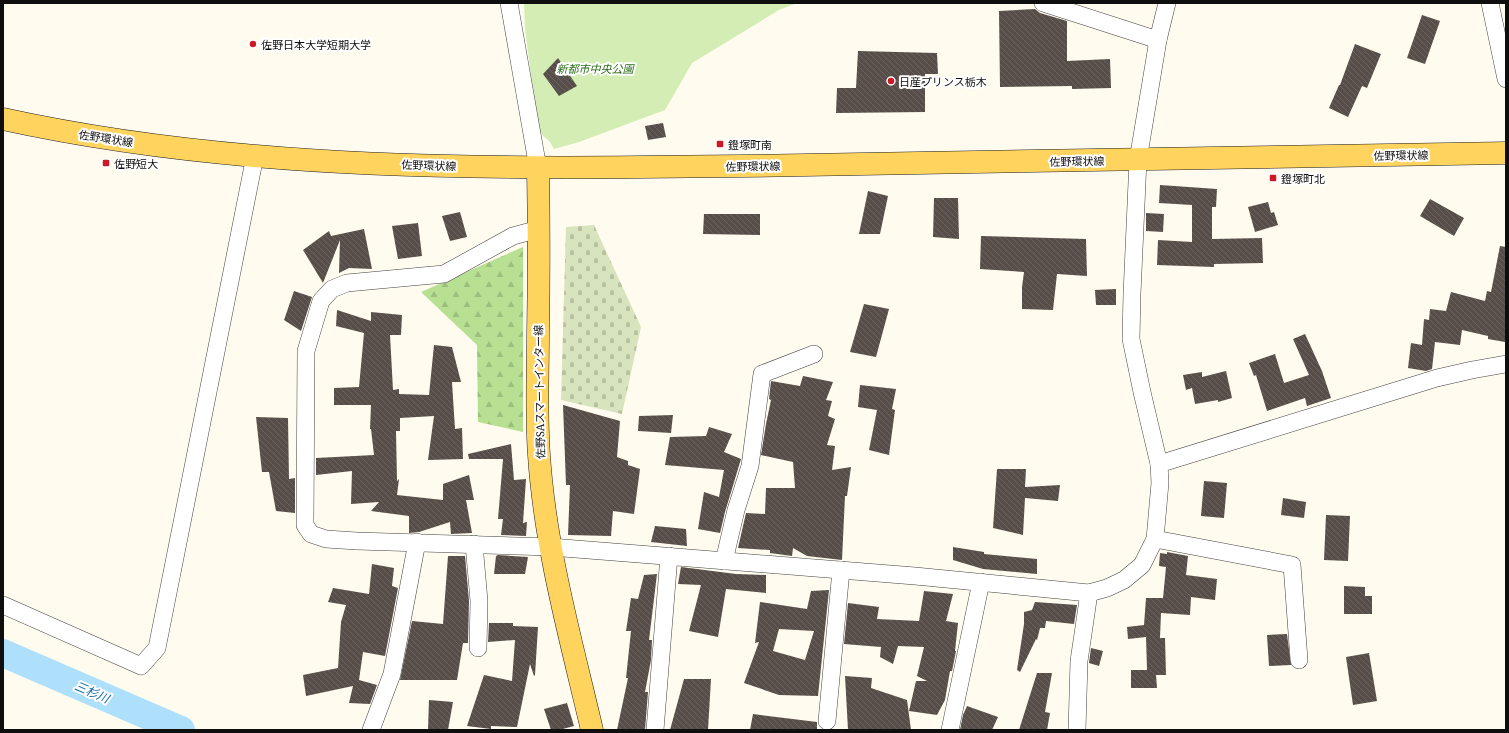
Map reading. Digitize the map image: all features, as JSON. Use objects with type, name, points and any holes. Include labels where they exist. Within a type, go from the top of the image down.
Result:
[{"type":"main road","name":"佐野環状線","points":[[3,119],[108,139],[169,148],[255,156],[396,164],[538,168],[899,165],[1506,153]]},
{"type":"main road","name":"佐野SAスマートインター線","points":[[538,168],[538,429],[542,479],[551,546],[592,730]]},
{"type":"street","points":[[509,3],[538,168]]},
{"type":"street","points":[[1043,3],[1158,40]]},
{"type":"street","points":[[539,229],[513,236],[444,274],[347,283],[332,289],[321,301],[306,351],[305,526],[311,534],[326,538],[357,541],[551,546],[981,582],[1089,593],[1107,588],[1124,580],[1142,565],[1155,539],[1160,483],[1159,464],[1131,339],[1138,160],[1158,40],[1167,3]]},
{"type":"street","points":[[1490,3],[1506,79]]},
{"type":"street","points":[[3,605],[140,666],[157,648],[255,156]]},
{"type":"street","points":[[724,561],[736,510],[750,466],[762,374],[814,354]]},
{"type":"street","points":[[1159,464],[1437,378],[1506,364]]},
{"type":"street","points":[[1155,539],[1292,565],[1299,660]]},
{"type":"street","points":[[371,730],[392,674],[417,542]]},
{"type":"street","points":[[474,544],[479,600],[478,648]]},
{"type":"street","points":[[655,730],[669,556]]},
{"type":"street","points":[[827,721],[841,570]]},
{"type":"street","points":[[950,730],[981,582]]},
{"type":"street","points":[[1077,730],[1079,661],[1089,593]]},
{"type":"green space","name":"新都市中央公園","points":[[524,3],[797,3],[779,10],[692,63],[665,110],[579,142],[554,149],[550,142],[538,131],[525,28]]},
{"type":"green space","points":[[594,225],[641,327],[622,414],[561,400],[566,227]]},
{"type":"green space","points":[[523,247],[523,432],[478,422],[477,345],[421,292]]},
{"type":"building","points":[[1035,9],[1040,13],[1067,21],[1067,61],[1110,59],[1111,88],[1072,89],[1072,86],[1000,87],[999,11]]},
{"type":"building","points":[[1422,15],[1440,21],[1425,64],[1407,58]]},
{"type":"building","points":[[1355,44],[1381,54],[1367,88],[1362,86],[1348,117],[1329,108],[1340,85]]},
{"type":"building","name":"日産プリンス栃木","points":[[858,51],[937,53],[938,74],[925,74],[925,112],[836,113],[837,88],[856,88]]},
{"type":"building","points":[[558,58],[577,86],[559,96],[543,74]]},
{"type":"building","points":[[663,123],[666,137],[648,140],[645,126]]},
{"type":"building","points":[[1160,185],[1217,189],[1216,207],[1212,207],[1212,239],[1262,238],[1263,263],[1214,264],[1214,267],[1157,265],[1158,240],[1192,242],[1192,205],[1159,203]]},
{"type":"building","points":[[868,191],[888,196],[880,234],[859,234]]},
{"type":"building","points":[[934,198],[958,198],[959,239],[933,237]]},
{"type":"building","points":[[1430,199],[1464,218],[1454,236],[1420,216]]},
{"type":"building","points":[[1268,202],[1271,213],[1274,212],[1278,225],[1255,232],[1248,207]]},
{"type":"building","points":[[460,212],[467,237],[450,241],[442,216]]},
{"type":"building","points":[[1146,213],[1164,214],[1163,232],[1146,231]]},
{"type":"building","points":[[704,214],[760,214],[760,235],[703,234]]},
{"type":"building","points":[[418,223],[422,256],[398,259],[392,226]]},
{"type":"building","points":[[364,229],[372,269],[349,268],[339,273],[340,240],[323,283],[303,250],[329,231],[331,236]]},
{"type":"building","points":[[981,236],[1086,239],[1087,276],[1057,274],[1053,310],[1022,309],[1024,272],[980,269]]},
{"type":"building","points":[[1500,246],[1506,247],[1505,342],[1488,339],[1488,336],[1462,330],[1460,345],[1435,342],[1432,369],[1426,371],[1408,368],[1411,343],[1422,345],[1424,319],[1429,320],[1430,309],[1446,311],[1451,292],[1485,301],[1487,291],[1491,292]]},
{"type":"building","points":[[1116,289],[1116,305],[1096,305],[1095,290]]},
{"type":"building","points":[[294,291],[312,297],[301,331],[284,320]]},
{"type":"building","points":[[864,304],[889,309],[876,357],[850,352]]},
{"type":"building","points":[[337,310],[371,321],[371,312],[402,315],[401,335],[390,335],[393,390],[399,389],[399,394],[429,395],[434,345],[452,347],[461,382],[452,382],[455,429],[462,428],[463,459],[428,460],[434,416],[400,418],[400,431],[396,431],[397,481],[399,479],[397,495],[443,500],[443,484],[469,475],[474,500],[466,500],[472,533],[451,534],[450,522],[419,532],[409,533],[409,516],[371,511],[379,502],[351,504],[352,471],[316,475],[316,458],[374,455],[370,429],[371,405],[334,405],[334,388],[359,387],[364,333],[336,326]]},
{"type":"building","points":[[1305,334],[1322,371],[1331,398],[1307,406],[1305,398],[1267,411],[1256,375],[1254,376],[1249,363],[1275,354],[1284,383],[1309,375],[1293,339]]},
{"type":"building","points":[[1226,371],[1232,398],[1218,402],[1218,400],[1195,404],[1192,388],[1186,390],[1183,375],[1202,372],[1202,377]]},
{"type":"building","points":[[803,376],[833,382],[826,400],[832,401],[828,416],[835,419],[827,445],[835,446],[832,470],[851,467],[847,496],[845,496],[842,560],[807,556],[793,548],[792,556],[770,553],[770,550],[738,548],[746,513],[765,514],[766,488],[795,488],[793,462],[761,455],[771,400],[769,399],[771,381],[800,386]]},
{"type":"building","points":[[860,385],[896,389],[892,409],[895,410],[889,455],[869,450],[877,410],[858,407]]},
{"type":"building","points":[[563,405],[620,421],[617,457],[628,461],[628,465],[640,469],[634,514],[613,511],[611,536],[568,535],[570,485],[566,485]]},
{"type":"building","points":[[673,415],[671,433],[638,431],[639,416]]},
{"type":"building","points":[[256,417],[288,418],[289,479],[295,478],[295,513],[276,511],[269,472],[262,472]]},
{"type":"building","points":[[709,427],[732,434],[724,452],[741,459],[720,533],[698,529],[704,492],[719,497],[724,470],[665,465],[670,437],[706,436]]},
{"type":"building","points":[[511,444],[514,480],[526,479],[523,523],[527,522],[526,536],[501,535],[503,519],[498,519],[503,459],[469,459],[468,454]]},
{"type":"building","points":[[997,469],[1026,469],[1025,487],[1060,485],[1058,501],[1025,498],[1023,535],[993,528]]},
{"type":"building","points":[[1204,481],[1227,483],[1224,518],[1201,516]]},
{"type":"building","points":[[1283,498],[1306,502],[1304,518],[1281,515]]},
{"type":"building","points":[[1326,515],[1350,516],[1348,561],[1324,560]]},
{"type":"building","points":[[655,526],[686,529],[687,546],[651,542]]},
{"type":"building","points":[[953,547],[984,552],[984,554],[1037,559],[1037,574],[983,569],[953,560]]},
{"type":"building","points":[[1167,552],[1188,556],[1186,575],[1217,579],[1215,600],[1191,597],[1190,615],[1161,613],[1160,638],[1165,638],[1166,675],[1156,675],[1157,688],[1131,688],[1131,670],[1147,670],[1146,637],[1128,639],[1127,627],[1144,625],[1146,598],[1163,598],[1166,567],[1159,566],[1160,553],[1167,554]]},
{"type":"building","points":[[448,556],[465,556],[469,601],[468,643],[463,643],[457,680],[400,680],[412,621],[443,624]]},
{"type":"building","points":[[496,556],[528,557],[525,574],[494,574]]},
{"type":"building","points":[[372,564],[394,568],[392,586],[398,588],[385,656],[363,652],[359,680],[377,685],[370,704],[349,703],[353,686],[306,696],[303,675],[338,668],[341,622],[346,605],[328,602],[333,588],[369,594]]},
{"type":"building","points":[[681,567],[736,574],[766,575],[766,593],[726,589],[718,637],[689,631],[701,585],[678,584]]},
{"type":"building","points":[[657,574],[649,640],[652,640],[651,660],[645,692],[648,692],[645,730],[617,730],[628,678],[626,678],[631,631],[626,631],[631,598],[638,599],[644,575]]},
{"type":"building","points":[[1344,586],[1365,587],[1365,596],[1372,596],[1372,614],[1344,614]]},
{"type":"building","points":[[829,590],[818,696],[779,695],[744,683],[759,642],[755,643],[760,602],[807,609],[811,591]],"holes":[[[779,629],[814,631],[805,660],[773,651]]]},
{"type":"building","points":[[924,591],[953,594],[946,621],[958,623],[956,651],[952,671],[950,671],[945,700],[937,715],[909,711],[916,681],[927,681],[917,676],[924,647],[898,646],[893,664],[880,657],[881,647],[844,644],[848,603],[879,607],[877,619],[919,621]]},
{"type":"building","points":[[1035,602],[1077,605],[1074,624],[1046,621],[1045,628],[1040,628],[1037,640],[1036,639],[1020,672],[1017,670],[1024,624],[1024,612],[1032,610]]},
{"type":"building","points":[[489,623],[513,623],[513,626],[538,627],[535,675],[534,676],[530,664],[517,727],[491,726],[491,729],[467,726],[484,675],[512,681],[515,640],[488,642]]},
{"type":"building","points":[[1287,634],[1291,665],[1269,666],[1267,635]]},
{"type":"building","points":[[1091,648],[1103,651],[1099,666],[1089,663]]},
{"type":"building","points":[[1369,653],[1377,701],[1353,705],[1346,657]]},
{"type":"building","points":[[1037,673],[1052,673],[1045,712],[1050,713],[1047,730],[1019,730]]},
{"type":"building","points":[[845,676],[872,678],[871,688],[907,700],[911,730],[848,730]]},
{"type":"building","points":[[684,679],[711,679],[708,730],[670,730]]},
{"type":"building","points":[[429,700],[453,702],[448,730],[428,730]]},
{"type":"building","points":[[567,703],[574,726],[559,730],[551,730],[544,709]]},
{"type":"building","points":[[967,706],[998,717],[992,730],[960,730],[963,715]]},
{"type":"building","points":[[753,714],[817,722],[817,730],[750,730]]},
{"type":"waterway","name":"三杉川","points":[[3,653],[181,730]]},
{"type":"place","name":"佐野日本大学短期大学","points":[[253,44]]},
{"type":"place","name":"日産プリンス栃木","points":[[891,81]]},
{"type":"place","name":"鐙塚町南","points":[[720,144]]},
{"type":"place","name":"佐野短大","points":[[106,163]]},
{"type":"place","name":"鐙塚町北","points":[[1273,178]]}]
